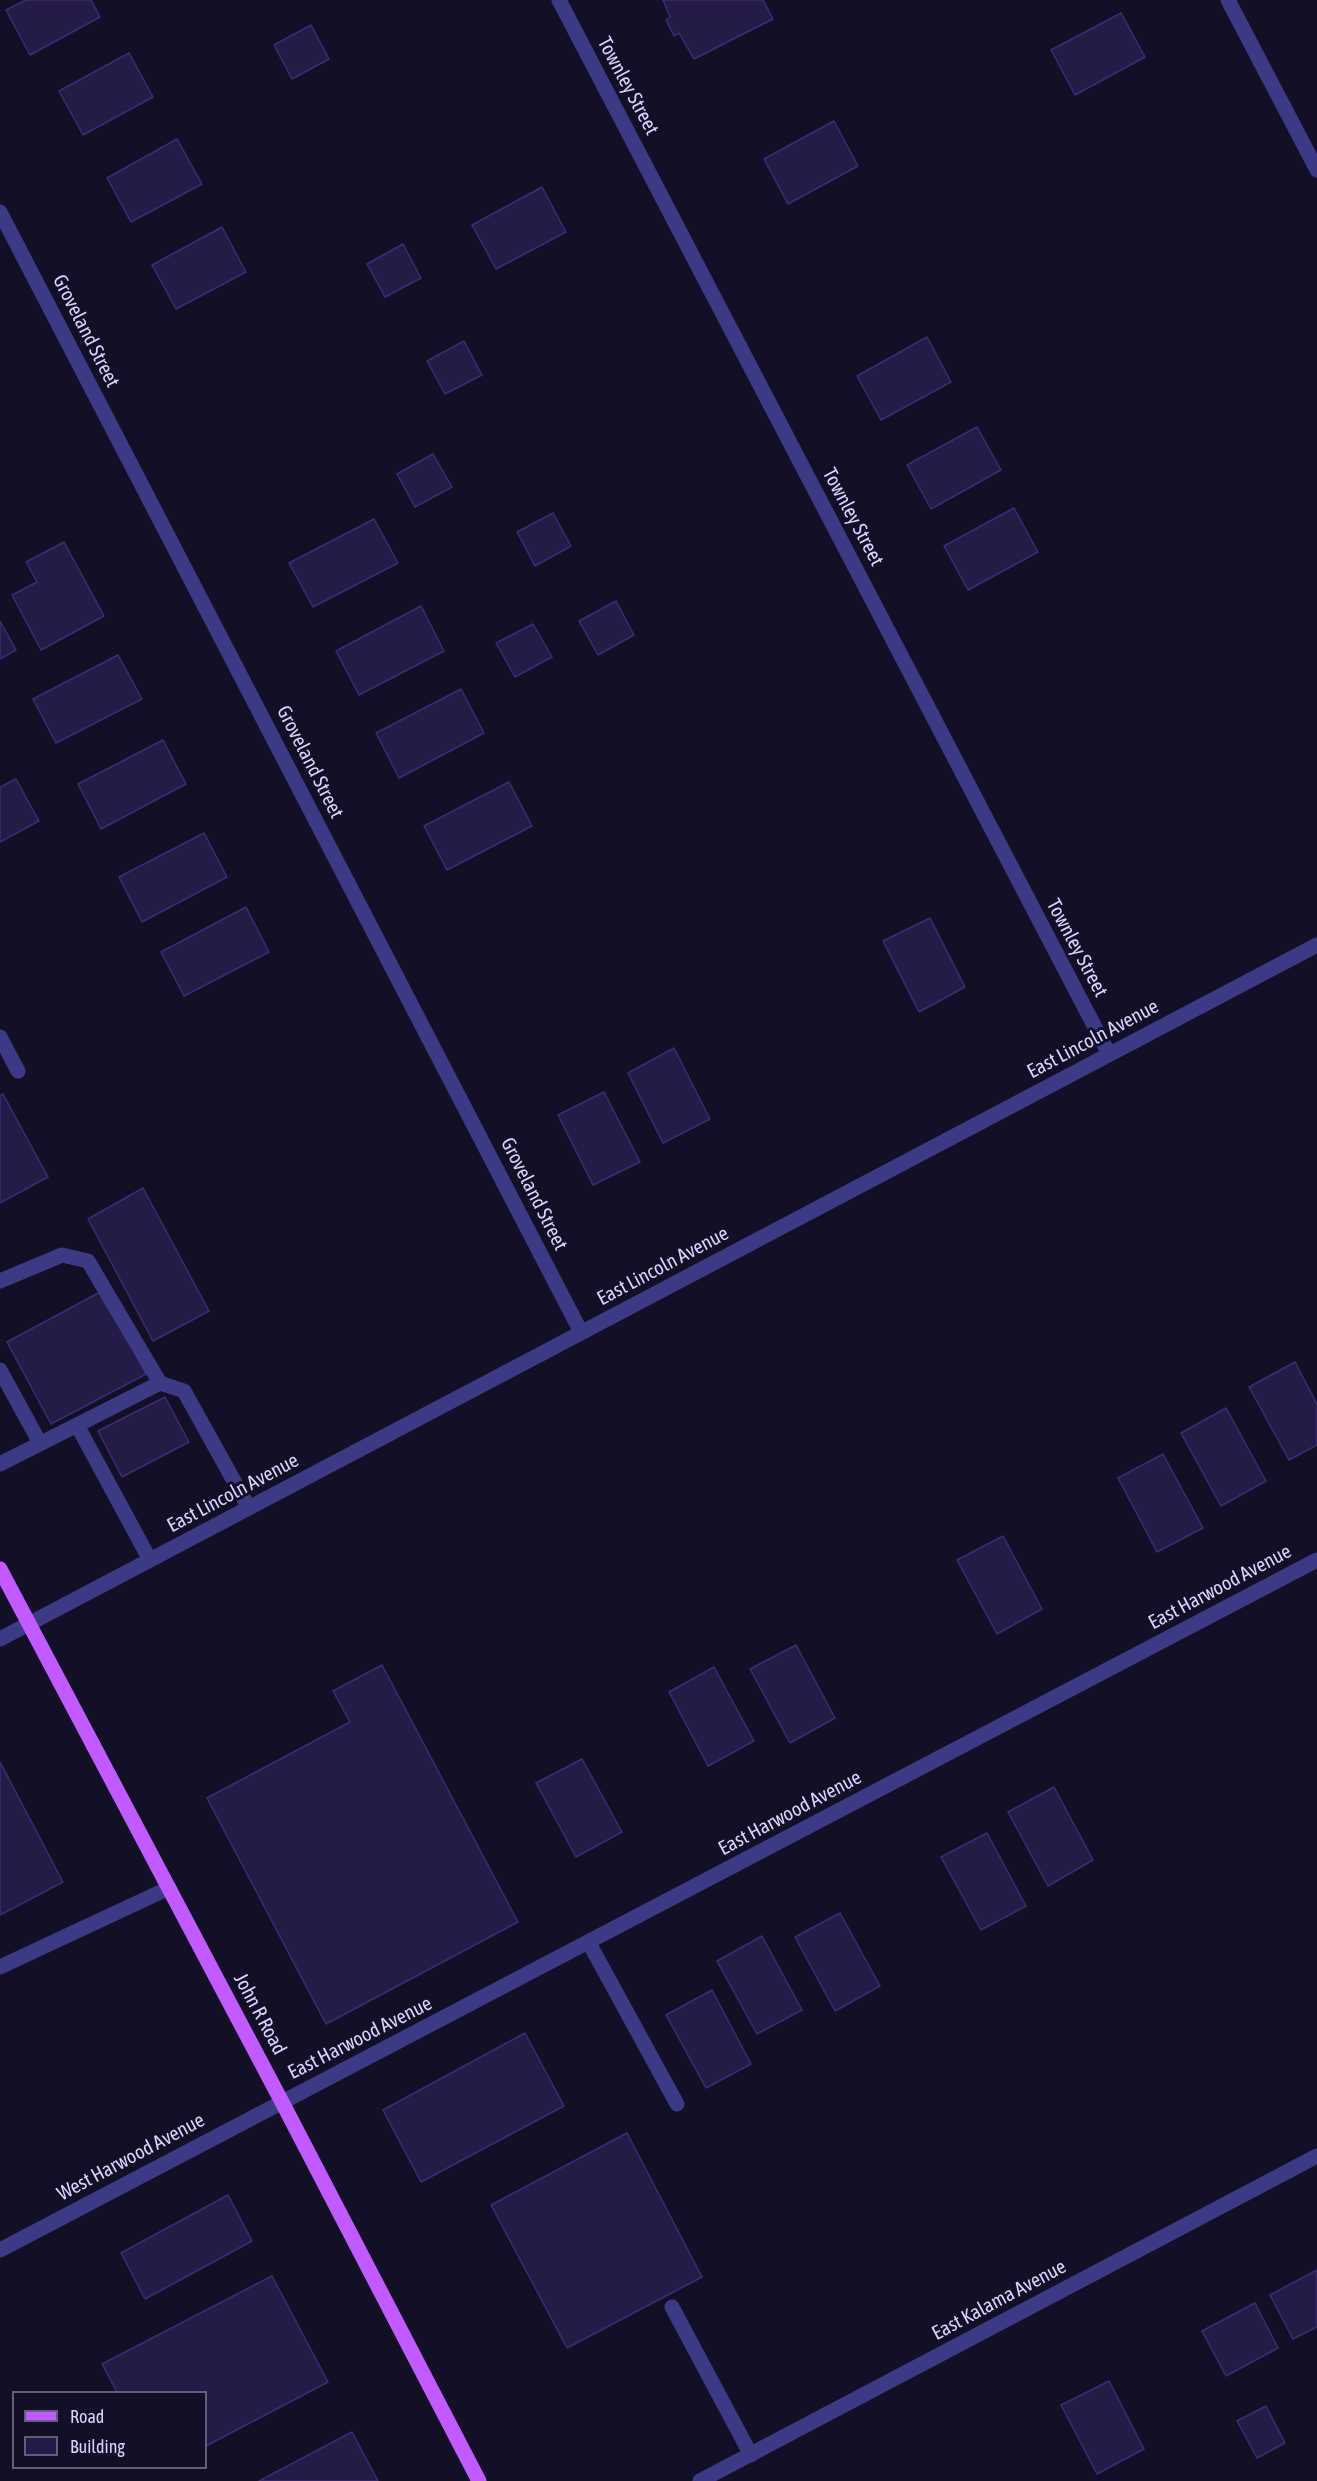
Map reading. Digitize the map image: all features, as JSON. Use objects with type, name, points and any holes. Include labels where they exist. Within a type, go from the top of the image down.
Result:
[{"type":"main road","name":"John R Road","points":[[0,1569],[282,2102],[479,2481]]},
{"type":"street","name":"Townley Street","points":[[559,0],[1109,1054]]},
{"type":"street","points":[[1228,0],[1317,170]]},
{"type":"street","name":"Groveland Street","points":[[0,212],[581,1332]]},
{"type":"street","name":"East Lincoln Avenue","points":[[0,1639],[1317,945]]},
{"type":"street","points":[[0,1036],[18,1071]]},
{"type":"street","points":[[0,1281],[62,1255],[88,1261],[160,1383],[184,1391],[249,1508]]},
{"type":"street","points":[[0,1370],[40,1443]]},
{"type":"street","points":[[0,1464],[160,1383]]},
{"type":"street","points":[[77,1425],[150,1560]]},
{"type":"street","name":"East Harwood Avenue","points":[[282,2102],[1317,1560]]},
{"type":"street","points":[[0,1967],[169,1888]]},
{"type":"street","points":[[589,1943],[677,2104]]},
{"type":"street","name":"West Harwood Avenue","points":[[0,2250],[282,2102]]},
{"type":"street","name":"East Kalama Avenue","points":[[700,2481],[1317,2156]]},
{"type":"street","points":[[672,2307],[751,2455]]},
{"type":"building","points":[[26,0],[91,0],[100,17],[30,55],[6,10]]},
{"type":"building","points":[[663,0],[763,0],[773,19],[694,59],[679,33],[674,36],[666,20],[670,17]]},
{"type":"building","points":[[1121,13],[1145,57],[1075,95],[1051,50]]},
{"type":"building","points":[[311,25],[329,59],[292,79],[274,45]]},
{"type":"building","points":[[129,53],[153,97],[83,135],[59,91]]},
{"type":"building","points":[[834,121],[858,166],[788,204],[764,159]]},
{"type":"building","points":[[177,139],[202,184],[131,222],[107,178]]},
{"type":"building","points":[[542,187],[566,232],[496,269],[472,225]]},
{"type":"building","points":[[222,227],[246,272],[176,309],[152,265]]},
{"type":"building","points":[[403,244],[421,278],[385,297],[367,264]]},
{"type":"building","points":[[927,337],[951,382],[881,420],[857,376]]},
{"type":"building","points":[[464,341],[482,375],[445,394],[427,361]]},
{"type":"building","points":[[977,427],[1001,470],[931,509],[907,465]]},
{"type":"building","points":[[433,454],[452,487],[415,507],[397,474]]},
{"type":"building","points":[[1014,508],[1038,552],[968,590],[944,546]]},
{"type":"building","points":[[553,513],[571,546],[535,566],[517,532]]},
{"type":"building","points":[[374,519],[398,563],[313,607],[289,563]]},
{"type":"building","points":[[64,542],[104,616],[41,650],[12,595],[37,582],[26,562]]},
{"type":"building","points":[[616,601],[634,635],[598,655],[579,621]]},
{"type":"building","points":[[421,606],[444,651],[359,695],[336,651]]},
{"type":"building","points":[[0,621],[16,650],[0,659]]},
{"type":"building","points":[[533,624],[552,657],[515,677],[496,643]]},
{"type":"building","points":[[118,655],[142,699],[56,743],[33,699]]},
{"type":"building","points":[[461,689],[484,733],[399,778],[376,733]]},
{"type":"building","points":[[163,740],[186,784],[101,829],[78,784]]},
{"type":"building","points":[[16,779],[39,821],[0,842],[0,787]]},
{"type":"building","points":[[509,782],[532,826],[447,870],[424,826]]},
{"type":"building","points":[[204,833],[227,877],[142,922],[119,877]]},
{"type":"building","points":[[246,907],[269,952],[184,996],[161,952]]},
{"type":"building","points":[[930,918],[965,987],[919,1012],[883,941]]},
{"type":"building","points":[[674,1048],[710,1119],[663,1143],[628,1073]]},
{"type":"building","points":[[604,1092],[640,1162],[593,1185],[558,1115]]},
{"type":"building","points":[[3,1094],[48,1177],[0,1203],[0,1095]]},
{"type":"building","points":[[143,1188],[209,1311],[153,1341],[88,1219]]},
{"type":"building","points":[[102,1291],[146,1374],[51,1424],[7,1342]]},
{"type":"building","points":[[1295,1362],[1317,1404],[1317,1445],[1289,1460],[1249,1387]]},
{"type":"building","points":[[165,1397],[189,1442],[122,1477],[98,1431]]},
{"type":"building","points":[[1226,1408],[1266,1481],[1221,1506],[1181,1433]]},
{"type":"building","points":[[1163,1454],[1203,1528],[1157,1552],[1118,1478]]},
{"type":"building","points":[[1003,1536],[1042,1609],[997,1634],[957,1560]]},
{"type":"building","points":[[796,1645],[835,1718],[790,1743],[750,1669]]},
{"type":"building","points":[[382,1665],[518,1922],[326,2024],[207,1798],[350,1722],[333,1691]]},
{"type":"building","points":[[714,1667],[754,1741],[708,1766],[669,1692]]},
{"type":"building","points":[[582,1759],[622,1832],[576,1857],[536,1783]]},
{"type":"building","points":[[0,1762],[63,1882],[0,1915]]},
{"type":"building","points":[[1054,1787],[1093,1860],[1048,1886],[1008,1812]]},
{"type":"building","points":[[987,1833],[1026,1906],[981,1930],[941,1857]]},
{"type":"building","points":[[840,1913],[880,1986],[835,2011],[795,1937]]},
{"type":"building","points":[[762,1936],[802,2010],[757,2034],[717,1961]]},
{"type":"building","points":[[712,1990],[751,2064],[706,2088],[666,2015]]},
{"type":"building","points":[[525,2033],[564,2106],[421,2182],[383,2110]]},
{"type":"building","points":[[627,2133],[702,2277],[567,2348],[491,2205]]},
{"type":"building","points":[[228,2195],[252,2241],[145,2299],[121,2253]]},
{"type":"building","points":[[1317,2270],[1317,2327],[1293,2339],[1270,2295]]},
{"type":"building","points":[[272,2276],[328,2382],[207,2445],[207,2391],[116,2391],[102,2364]]},
{"type":"building","points":[[1255,2303],[1278,2348],[1226,2376],[1202,2331]]},
{"type":"building","points":[[1109,2381],[1144,2449],[1097,2474],[1061,2405]]},
{"type":"building","points":[[1266,2406],[1285,2443],[1257,2458],[1237,2421]]},
{"type":"building","points":[[352,2432],[378,2481],[259,2481]]}]
